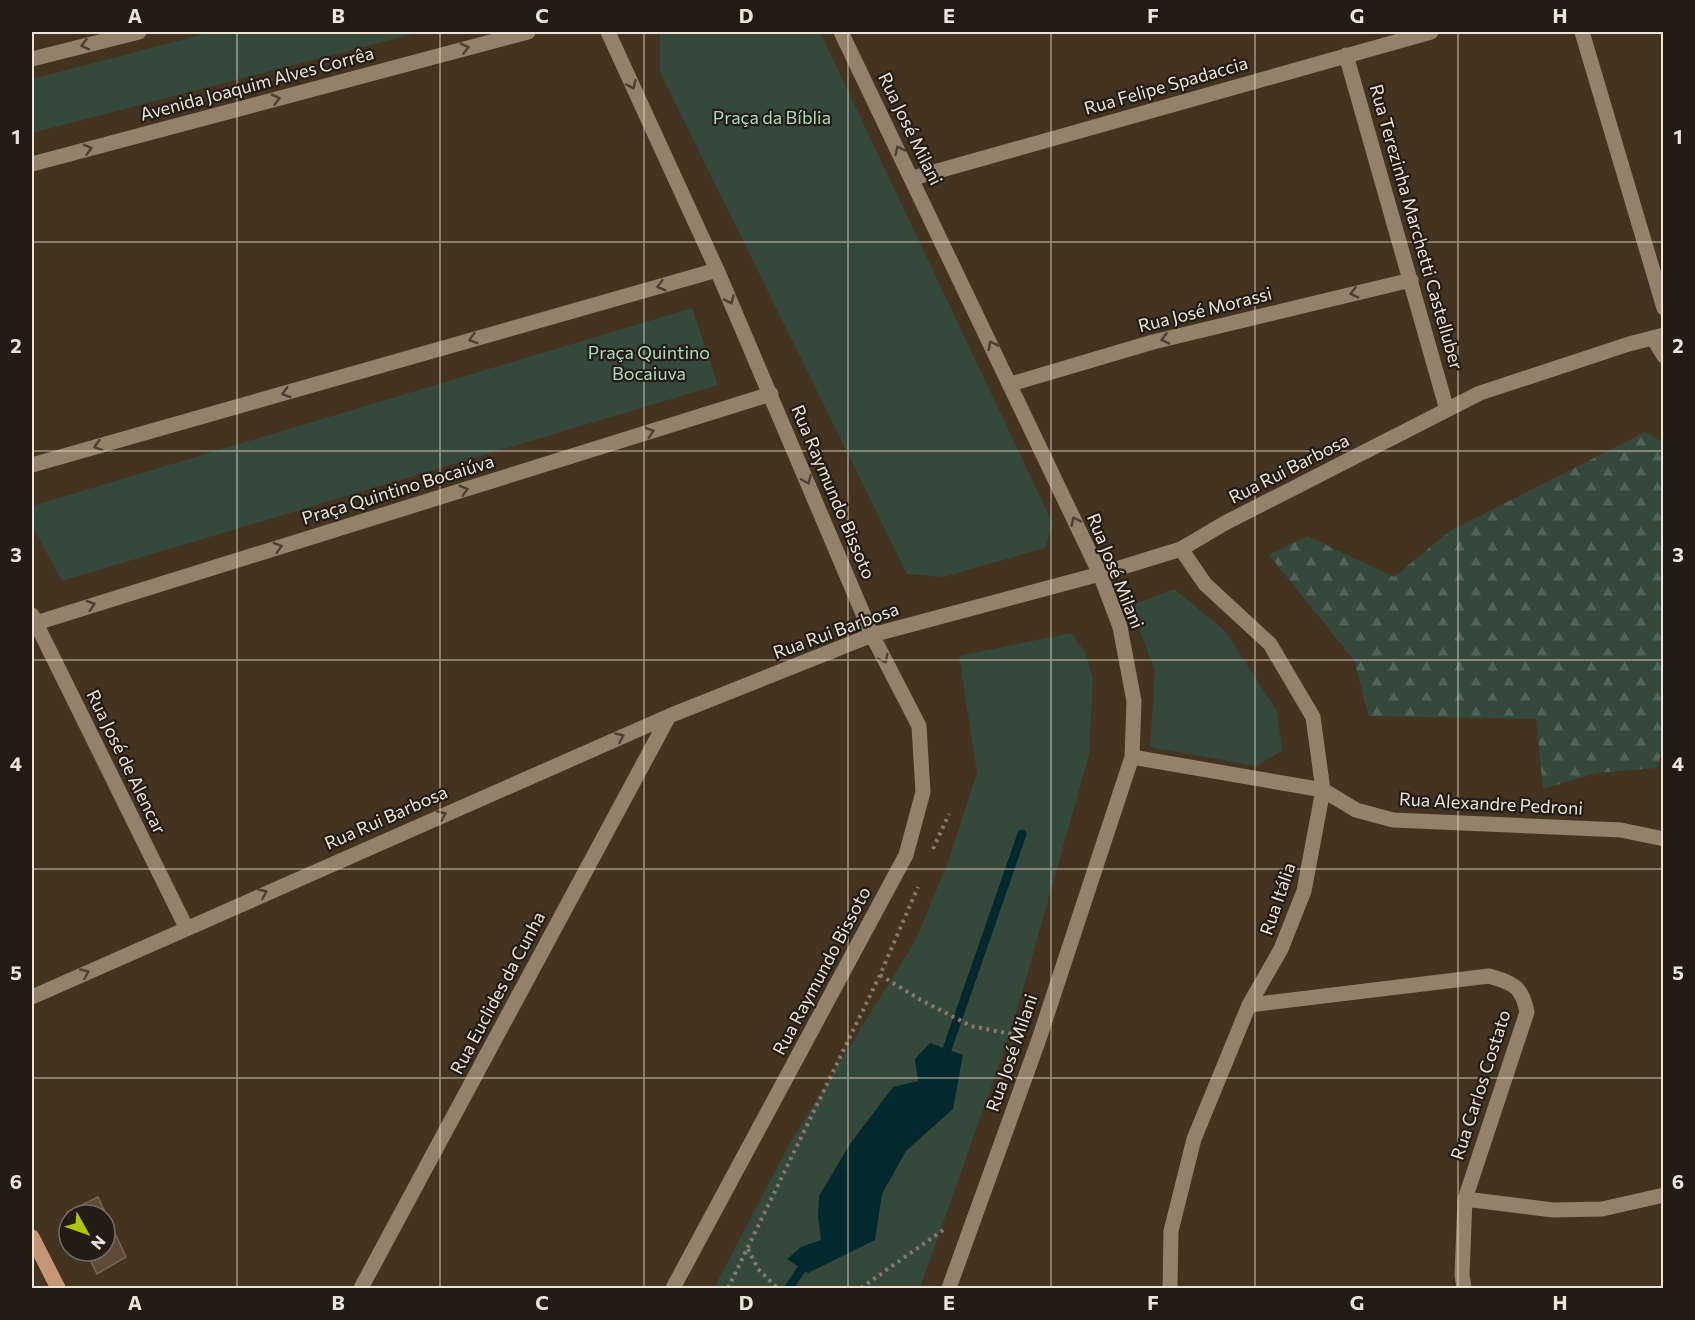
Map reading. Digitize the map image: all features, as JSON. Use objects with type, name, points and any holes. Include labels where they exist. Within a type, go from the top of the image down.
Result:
[{"type":"main road","points":[[32,1237],[58,1288]]},
{"type":"main road","points":[[32,1260],[49,1272]]},
{"type":"street","points":[[32,59],[139,32]]},
{"type":"street","name":"Avenida Joaquim Alves Corrêa","points":[[32,164],[528,32]]},
{"type":"street","name":"Rua Raymundo Bissoto","points":[[608,32],[717,270],[872,635],[919,726],[923,792],[906,855],[673,1288]]},
{"type":"street","name":"Rua José Milani","points":[[841,32],[1100,574],[1120,627],[1134,701],[1132,757],[1039,1039],[949,1288]]},
{"type":"street","name":"Rua Felipe Spadaccia","points":[[912,178],[1431,32]]},
{"type":"street","points":[[1582,32],[1664,308]]},
{"type":"street","name":"Rua Terezinha Marchetti Castelluber","points":[[1346,55],[1448,410]]},
{"type":"street","points":[[32,465],[717,270]]},
{"type":"street","name":"Rua José Morassi","points":[[1011,384],[1154,342],[1411,280]]},
{"type":"street","points":[[1658,337],[1664,356]]},
{"type":"street","name":"Rua Rui Barbosa","points":[[32,997],[186,927],[669,716],[872,635],[1100,574],[1181,549],[1480,393],[1658,337]]},
{"type":"street","name":"Praça Quintino Bocaiúva","points":[[34,618],[771,394]]},
{"type":"street","name":"Rua Itália","points":[[1170,1288],[1171,1232],[1194,1139],[1249,1005],[1281,949],[1305,891],[1323,790],[1313,717],[1270,644],[1204,584],[1181,549]]},
{"type":"street","name":"Rua José de Alencar","points":[[34,618],[186,927]]},
{"type":"street","name":"Rua Euclides da Cunha","points":[[362,1288],[669,716]]},
{"type":"street","points":[[1132,757],[1323,790]]},
{"type":"street","name":"Rua Alexandre Pedroni","points":[[1323,790],[1356,810],[1393,820],[1622,830],[1664,839]]},
{"type":"street","name":"Rua Carlos Costato","points":[[1249,1005],[1489,976],[1509,982],[1523,995],[1527,1012],[1465,1199],[1462,1275],[1464,1288]]},
{"type":"street","points":[[1465,1199],[1553,1210],[1602,1209],[1664,1195]]},
{"type":"path","points":[[930,857],[949,814]]},
{"type":"path","points":[[728,1288],[880,975],[921,878]]},
{"type":"path","points":[[880,975],[971,1026],[1039,1039]]},
{"type":"path","points":[[861,1288],[980,1203]]},
{"type":"path","points":[[748,1249],[758,1269],[777,1288]]},
{"type":"green space","points":[[212,32],[421,32],[32,133],[32,79]]},
{"type":"green space","name":"Praça da Bíblia","points":[[660,32],[820,32],[1053,524],[1045,548],[944,577],[907,574],[660,72]]},
{"type":"green space","name":"Praça Quintino Bocaiuva","points":[[692,308],[718,385],[62,581],[32,526],[32,506]]},
{"type":"green space","points":[[1645,432],[1664,443],[1664,744],[1657,768],[1596,773],[1543,789],[1536,719],[1369,716],[1354,660],[1269,555],[1307,536],[1394,577],[1450,531]]},
{"type":"green space","points":[[1174,589],[1225,631],[1277,711],[1282,751],[1256,766],[1150,747],[1155,670],[1130,606]]},
{"type":"green space","points":[[1071,633],[1085,652],[1093,678],[1089,755],[1012,1028],[920,1288],[714,1288],[790,1143],[915,941],[947,865],[977,773],[959,656]]},
{"type":"water","points":[[930,1043],[963,1055],[953,1109],[906,1151],[882,1194],[875,1240],[808,1273],[787,1259],[801,1247],[821,1240],[818,1216],[819,1196],[850,1144],[893,1087],[918,1081],[915,1059]]},
{"type":"building","points":[[98,1197],[101,1203],[86,1203]]},
{"type":"building","points":[[117,1238],[126,1257],[117,1262]]},
{"type":"building","points":[[92,1263],[116,1263],[97,1274]]},
{"type":"waterway","points":[[944,1058],[1022,834]]},
{"type":"waterway","points":[[789,1288],[808,1259]]}]
